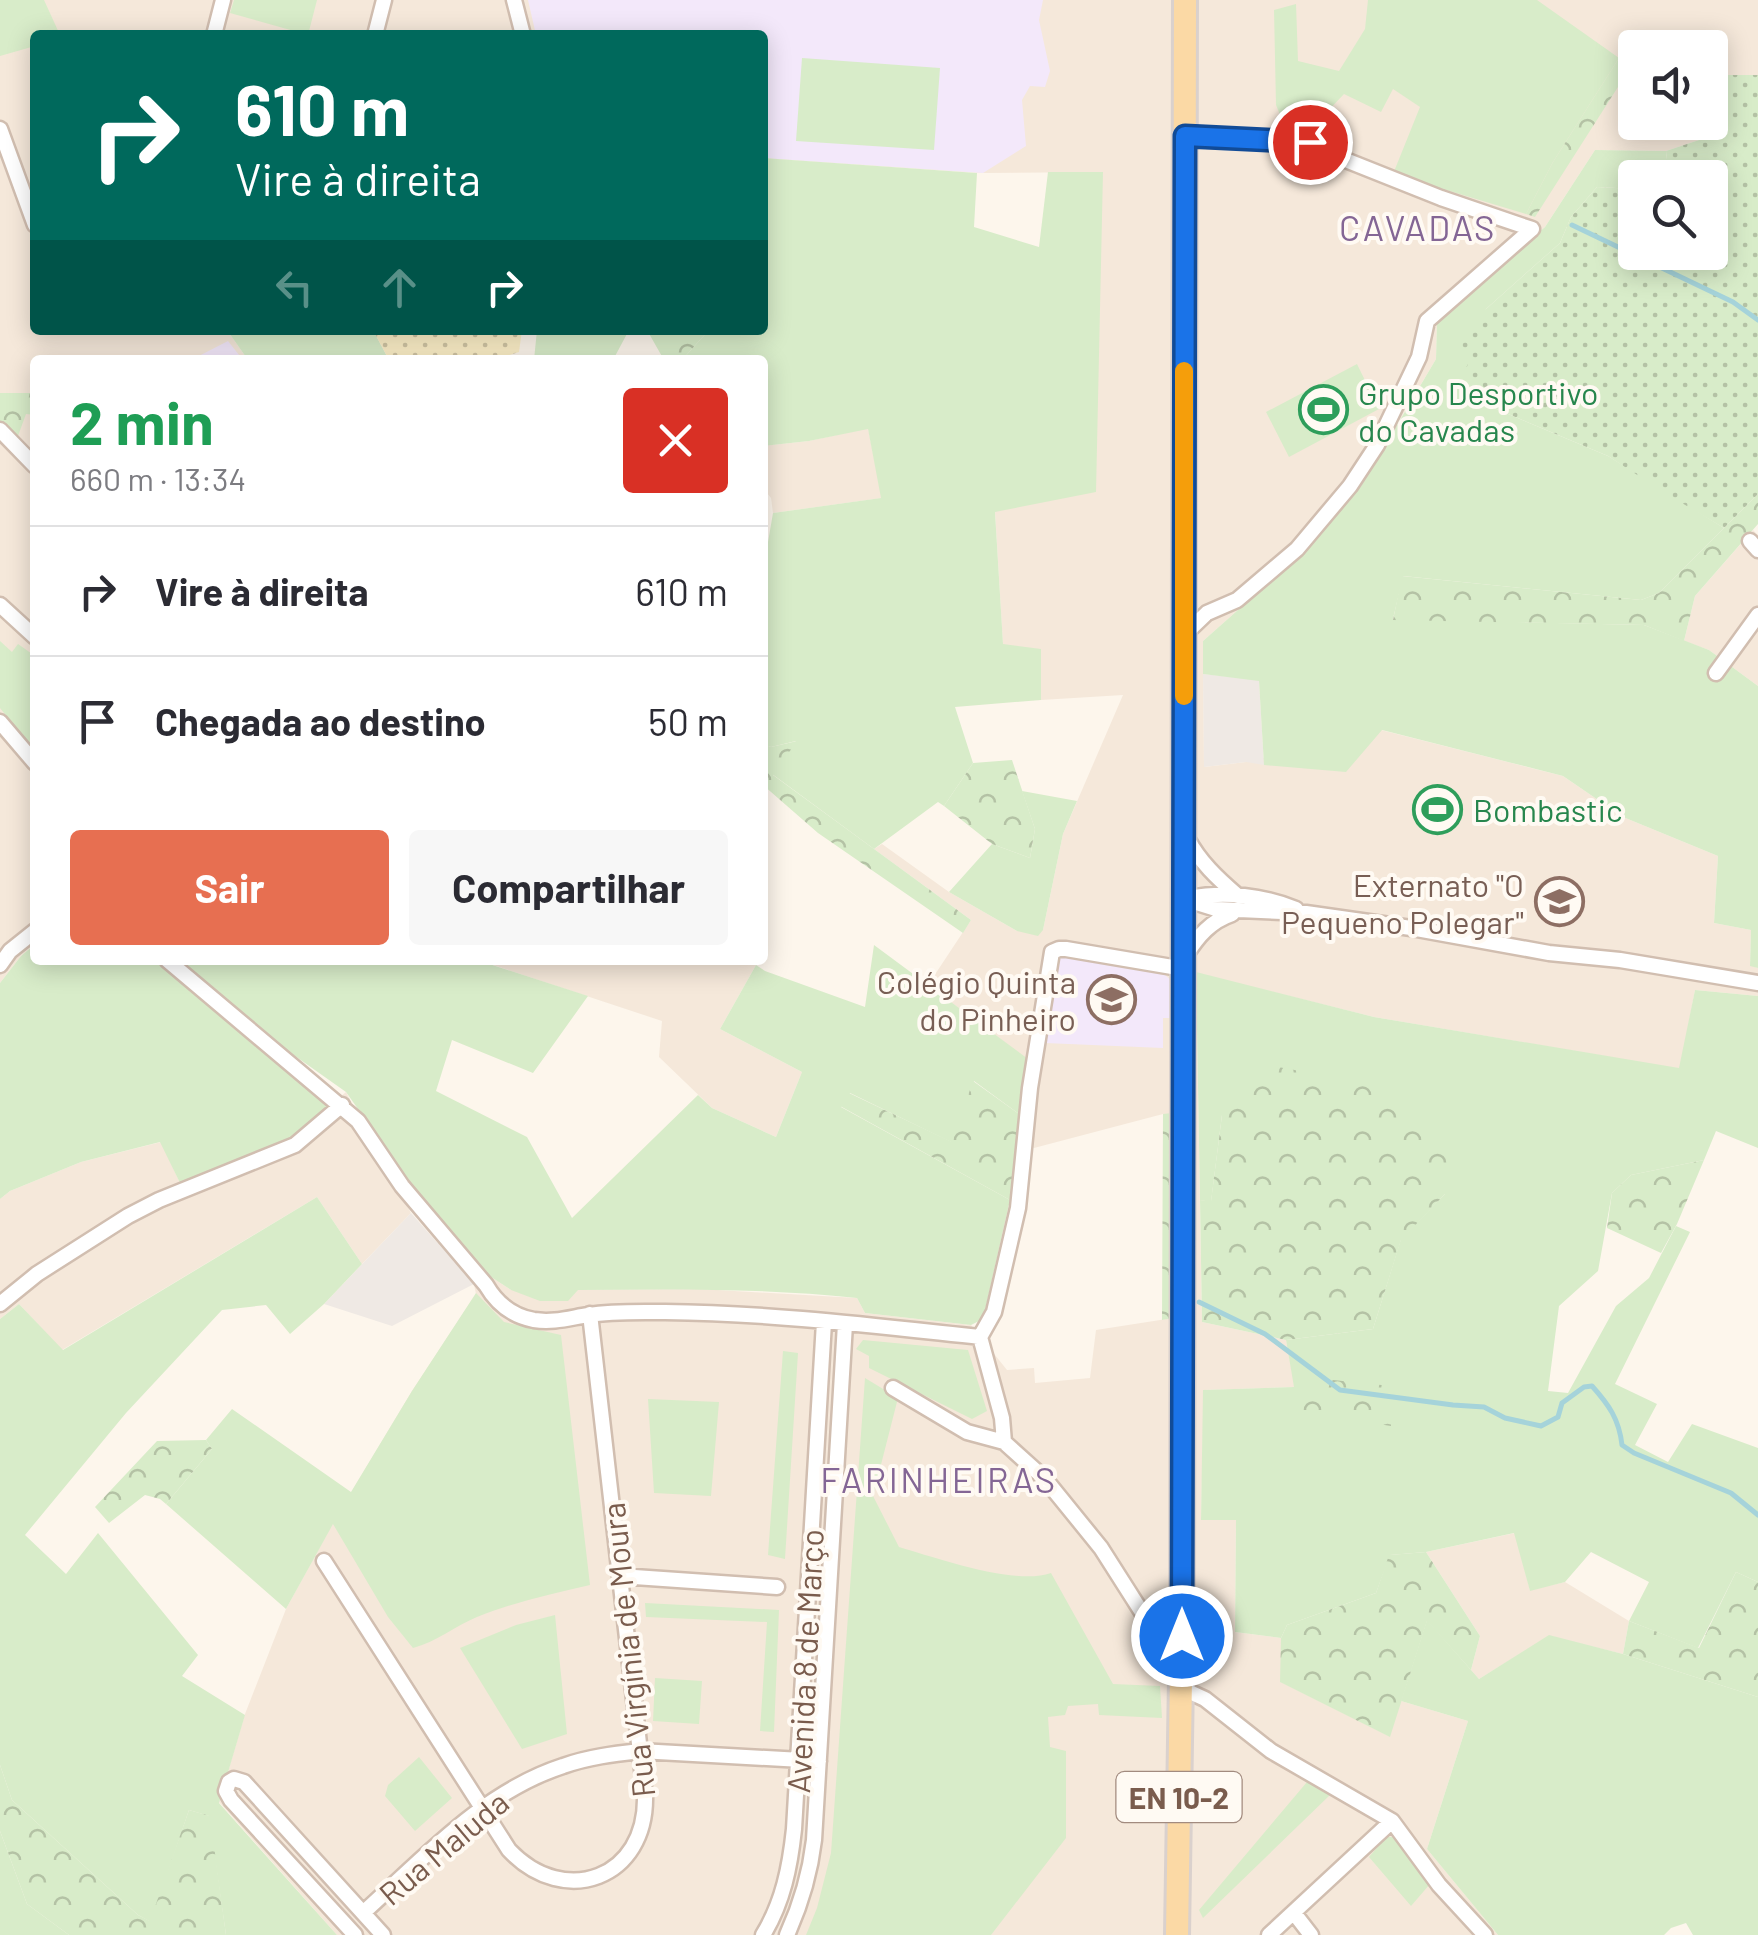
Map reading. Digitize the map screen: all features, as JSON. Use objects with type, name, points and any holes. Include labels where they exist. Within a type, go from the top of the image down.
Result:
[{"type":"main road","name":"EN 10-2","points":[[1177,1935],[1182,1659],[1185,0]]},
{"type":"street","points":[[215,30],[223,0]]},
{"type":"street","points":[[376,30],[384,0]]},
{"type":"street","points":[[514,0],[522,30]]},
{"type":"street","points":[[0,129],[30,211]]},
{"type":"street","points":[[1184,636],[1207,613],[1237,600],[1297,549],[1350,486],[1377,445],[1419,357],[1426,321],[1532,229],[1441,198],[1332,155],[1310,142],[1185,136]]},
{"type":"street","points":[[0,430],[30,461]]},
{"type":"street","points":[[0,605],[30,632]]},
{"type":"street","points":[[1716,672],[1758,615]]},
{"type":"street","points":[[0,722],[30,757]]},
{"type":"street","points":[[1184,834],[1210,872],[1241,904]]},
{"type":"street","points":[[1184,899],[1216,909],[1241,904],[1758,983]]},
{"type":"street","points":[[1004,1442],[1002,1418],[980,1337],[994,1312],[1018,1208],[1030,1088],[1052,952],[1066,949],[1184,964],[1197,938],[1241,904]]},
{"type":"street","points":[[0,964],[6,945],[30,933]]},
{"type":"street","points":[[173,965],[358,1121],[402,1186],[506,1309],[533,1320],[668,1312],[980,1337]]},
{"type":"street","points":[[0,1304],[37,1274],[128,1216],[294,1145],[342,1106]]},
{"type":"street","name":"Rua Virgínia de Moura","points":[[324,1560],[509,1850],[538,1874],[555,1880],[592,1879],[611,1870],[640,1835],[646,1809],[590,1314]]},
{"type":"street","name":"Avenida 8 de Março","points":[[763,1935],[783,1894],[791,1856],[824,1322]]},
{"type":"street","name":"Avenida 8 de Março","points":[[787,1935],[810,1873],[845,1324]]},
{"type":"street","points":[[893,1388],[967,1432],[1004,1442],[1045,1479],[1101,1548],[1150,1625],[1182,1659]]},
{"type":"street","points":[[620,1576],[777,1587]]},
{"type":"street","points":[[1181,1688],[1205,1699],[1271,1751],[1392,1822],[1485,1935]]},
{"type":"street","name":"Rua Maluda","points":[[363,1914],[481,1807],[562,1766],[640,1752],[819,1760]]},
{"type":"street","points":[[355,1935],[231,1800],[226,1791],[230,1782],[244,1782],[384,1935]]},
{"type":"street","points":[[1270,1935],[1392,1822]]},
{"type":"street","points":[[1294,1913],[1311,1935]]},
{"type":"shaded area","points":[[0,0],[1758,0],[1758,75],[1728,75],[1728,30],[1618,30],[1618,140],[1699,140],[1666,151],[1595,150],[1545,227],[1437,320],[1436,359],[1361,485],[1301,554],[1203,641],[1204,767],[1246,762],[1381,730],[1563,776],[1623,817],[1718,856],[1714,923],[1751,930],[1750,965],[1758,968],[1758,996],[1695,990],[1680,1069],[1374,1017],[1196,973],[1202,1322],[1286,1340],[1295,1387],[1204,1390],[1201,1519],[1236,1519],[1235,1632],[1281,1638],[1281,1682],[1389,1736],[1401,1701],[1468,1721],[1427,1849],[1498,1935],[337,1935],[219,1802],[245,1714],[286,1609],[412,1391],[476,1294],[474,1284],[488,1275],[511,1290],[700,1289],[857,1298],[865,1313],[971,1325],[1007,1370],[1034,1368],[1035,1383],[1090,1378],[1096,1330],[1173,1318],[1172,1114],[1034,1148],[1017,1140],[1027,1059],[928,985],[971,920],[874,849],[882,844],[949,892],[1017,931],[1043,930],[1063,834],[1123,695],[1041,700],[1041,650],[1003,645],[995,511],[1103,172],[983,173],[768,158],[768,30],[30,30],[30,335],[230,335],[244,355],[30,355],[30,948],[0,983]]},
{"type":"shaded area","points":[[528,0],[1043,0],[1039,20],[1050,71],[1045,87],[1030,86],[1022,100],[1026,146],[983,173],[768,158],[768,30],[535,30]]},
{"type":"shaded area","points":[[228,341],[239,355],[201,355]]},
{"type":"shaded area","points":[[868,428],[882,498],[773,513],[768,494],[768,445]]},
{"type":"shaded area","points":[[1753,530],[1758,535],[1758,686],[1709,650],[1684,641],[1695,596]]},
{"type":"shaded area","points":[[1203,674],[1259,680],[1264,765],[1246,762],[1204,767]]},
{"type":"shaded area","name":"Colégio Quinta do Pinheiro","points":[[1062,956],[1165,975],[1172,981],[1171,1018],[1163,1018],[1163,1048],[1045,1043],[1058,959]]},
{"type":"shaded area","points":[[493,965],[756,965],[720,1029],[802,1072],[776,1137],[712,1108],[659,1057],[662,1021]]},
{"type":"shaded area","points":[[346,1092],[411,1213],[362,1264],[317,1197],[62,1350],[19,1304],[0,1319],[0,1199],[10,1191],[81,1162],[161,1142],[181,1185],[291,1139]]},
{"type":"shaded area","points":[[411,1213],[474,1284],[392,1326],[324,1304]]},
{"type":"shaded area","points":[[1515,1533],[1530,1590],[1565,1582],[1629,1621],[1623,1654],[1549,1636],[1479,1679],[1471,1670],[1480,1636],[1426,1552]]},
{"type":"green space","points":[[0,0],[44,0],[58,30],[30,30],[30,47],[0,56]]},
{"type":"green space","points":[[234,0],[317,0],[309,30],[290,30],[230,13]]},
{"type":"green space","points":[[1368,0],[1537,0],[1618,60],[1553,162],[1526,214],[1393,174],[1420,107],[1393,89],[1381,112],[1344,94],[1321,118],[1283,122],[1276,105],[1274,10],[1296,4],[1298,61],[1339,71],[1365,29]]},
{"type":"green space","points":[[802,58],[940,68],[934,150],[796,141]]},
{"type":"green space","points":[[1618,60],[1618,87],[1535,217],[1526,214],[1553,162]]},
{"type":"green space","points":[[1728,75],[1758,75],[1758,494],[1724,528],[1608,456],[1475,400],[1461,382],[1468,363],[1459,341],[1486,309],[1560,243],[1571,217],[1597,187],[1618,188],[1618,270],[1728,270],[1728,160],[1667,160],[1666,151],[1699,140],[1728,140]]},
{"type":"green space","points":[[1595,150],[1666,151],[1667,160],[1618,160],[1618,188],[1597,187],[1571,217],[1560,243],[1486,309],[1468,363],[1475,400],[1608,456],[1724,528],[1659,593],[1641,600],[1403,576],[1393,619],[1644,625],[1709,650],[1758,686],[1758,968],[1750,966],[1751,930],[1714,923],[1718,856],[1623,817],[1563,776],[1382,730],[1346,772],[1264,765],[1259,681],[1203,674],[1203,641],[1301,554],[1361,486],[1436,359],[1437,320],[1545,227]]},
{"type":"green space","points":[[768,158],[977,173],[974,227],[1039,247],[1048,172],[1103,172],[1096,492],[995,512],[1003,644],[1041,649],[1041,700],[955,707],[973,763],[944,806],[938,802],[874,849],[772,774],[796,741],[768,746],[768,542],[773,513],[881,498],[868,429],[768,445],[768,355],[686,355],[704,335],[768,335]]},
{"type":"green space","points":[[230,335],[376,335],[386,355],[244,355]]},
{"type":"green space","points":[[536,335],[626,335],[616,355],[534,355]]},
{"type":"green space","points":[[650,335],[704,335],[686,355],[661,355]]},
{"type":"green space","name":"Grupo Desportivo do Cavadas","points":[[1357,364],[1379,409],[1289,457],[1266,412]]},
{"type":"green space","points":[[0,393],[30,393],[30,414],[26,414],[18,436],[0,421]]},
{"type":"green space","points":[[1758,494],[1758,524],[1695,596],[1684,641],[1644,625],[1393,620],[1402,576],[1641,600],[1659,593]]},
{"type":"green space","points":[[0,641],[12,652],[18,644],[30,652],[30,746],[0,708]]},
{"type":"green space","points":[[797,741],[773,775],[971,920],[963,933],[818,833],[768,789],[768,746]]},
{"type":"green space","points":[[1012,760],[1035,829],[1030,858],[992,844],[944,806],[973,763]]},
{"type":"green space","points":[[1022,791],[1077,801],[1063,834],[1043,930],[1038,936],[1017,931],[949,892],[992,844],[1030,858],[1035,829]]},
{"type":"green space","points":[[874,945],[1028,1059],[1019,1114],[974,1081],[953,1143],[850,1093],[841,1107],[1010,1200],[983,1319],[971,1325],[865,1313],[857,1298],[822,1295],[578,1290],[568,1301],[540,1301],[511,1290],[488,1275],[420,1197],[346,1092],[288,1051],[185,965],[492,965],[588,996],[533,1073],[452,1040],[436,1091],[527,1137],[572,1218],[698,1095],[712,1108],[776,1137],[802,1072],[720,1029],[756,965],[865,1007]]},
{"type":"green space","points":[[30,948],[30,965],[161,965],[232,1019],[332,1104],[291,1138],[181,1185],[160,1142],[81,1162],[10,1191],[0,1199],[0,983]]},
{"type":"green space","points":[[1196,972],[1374,1017],[1679,1068],[1695,990],[1758,996],[1758,1148],[1716,1131],[1704,1160],[1631,1175],[1612,1193],[1598,1271],[1559,1306],[1548,1391],[1568,1393],[1616,1306],[1649,1278],[1676,1226],[1690,1232],[1615,1384],[1657,1404],[1635,1445],[1668,1462],[1692,1424],[1758,1448],[1758,1582],[1736,1572],[1698,1648],[1629,1621],[1649,1582],[1591,1552],[1565,1582],[1530,1591],[1514,1533],[1426,1552],[1390,1555],[1376,1593],[1287,1625],[1281,1638],[1235,1632],[1236,1520],[1201,1520],[1203,1390],[1294,1387],[1286,1340],[1373,1329],[1401,1239],[1445,1194],[1222,1115],[1211,1202],[1200,1200]]},
{"type":"green space","points":[[1257,1063],[1360,1082],[1455,1150],[1445,1194],[1401,1240],[1373,1329],[1286,1340],[1202,1322],[1200,1200],[1211,1201],[1222,1115]]},
{"type":"green space","points":[[973,1081],[1019,1114],[1010,1200],[840,1106],[849,1093],[952,1142]]},
{"type":"green space","points":[[1172,1113],[1173,1318],[1162,1320],[1163,1114]]},
{"type":"green space","points":[[1704,1160],[1661,1253],[1607,1228],[1612,1193],[1631,1175]]},
{"type":"green space","points":[[317,1197],[362,1264],[290,1334],[266,1305],[222,1310],[126,1413],[25,1535],[66,1574],[98,1533],[198,1655],[182,1676],[245,1715],[219,1803],[337,1935],[226,1935],[209,1816],[189,1810],[151,1922],[138,1915],[12,1800],[0,1765],[0,1319],[19,1304],[63,1350]]},
{"type":"green space","points":[[476,1293],[504,1322],[561,1335],[590,1585],[491,1612],[413,1648],[388,1617],[333,1524],[286,1609],[166,1504],[212,1449],[206,1440],[232,1409],[351,1492]]},
{"type":"green space","points":[[863,1340],[968,1350],[987,1411],[972,1419],[869,1368],[869,1356],[856,1349]]},
{"type":"green space","points":[[783,1351],[798,1353],[785,1559],[768,1555]]},
{"type":"green space","points":[[1304,1377],[1391,1386],[1391,1426],[1301,1412]]},
{"type":"green space","points":[[865,1378],[898,1398],[873,1496],[899,1547],[997,1573],[1051,1573],[1113,1684],[1160,1686],[1162,1718],[1099,1715],[1098,1704],[1068,1706],[1065,1715],[1048,1717],[1050,1747],[1066,1751],[1066,1838],[991,1935],[806,1935],[831,1853]]},
{"type":"green space","points":[[648,1399],[719,1402],[711,1496],[654,1493]]},
{"type":"green space","points":[[206,1440],[212,1449],[166,1504],[145,1495],[109,1523],[95,1507],[157,1441]]},
{"type":"green space","points":[[1426,1552],[1480,1636],[1471,1670],[1427,1621],[1390,1737],[1280,1682],[1281,1638],[1287,1625],[1376,1593],[1389,1555]]},
{"type":"green space","points":[[1736,1572],[1758,1582],[1758,1697],[1623,1654],[1629,1621],[1699,1648]]},
{"type":"green space","points":[[645,1603],[779,1610],[774,1732],[760,1731],[767,1622],[646,1617]]},
{"type":"green space","points":[[555,1615],[567,1734],[522,1749],[460,1648],[516,1625]]},
{"type":"green space","points":[[1427,1620],[1479,1679],[1549,1635],[1758,1697],[1758,1935],[1693,1935],[1686,1923],[1664,1935],[1498,1935],[1427,1849],[1468,1721],[1401,1701]]},
{"type":"green space","points":[[655,1678],[702,1681],[699,1724],[653,1721]]},
{"type":"green space","points":[[419,1757],[452,1798],[415,1831],[385,1796],[388,1785]]},
{"type":"green space","points":[[0,1765],[12,1800],[138,1915],[150,1921],[189,1810],[210,1816],[226,1935],[69,1935],[27,1904],[0,1831]]},
{"type":"green space","points":[[1307,1782],[1330,1795],[1203,1918],[1199,1910]]},
{"type":"green space","points":[[0,1831],[27,1904],[69,1935],[0,1935]]},
{"type":"green space","points":[[1386,1837],[1395,1837],[1430,1884],[1411,1906],[1369,1857]]},
{"type":"sand","points":[[376,335],[521,335],[519,352],[510,355],[386,355]]},
{"type":"waterway","points":[[1572,225],[1733,302],[1758,320]]},
{"type":"waterway","points":[[1199,1302],[1265,1334],[1340,1390],[1484,1407],[1505,1418],[1541,1426],[1558,1417],[1562,1403],[1584,1387],[1592,1386],[1612,1413],[1622,1445],[1731,1493],[1758,1515]]},
{"type":"slow traffic","points":[[1184,371],[1184,696]]},
{"type":"place","name":"Grupo Desportivo do Cavadas","points":[[1323,410]]},
{"type":"place","name":"Bombastic","points":[[1438,809]]},
{"type":"place","name":"Externato \"O Pequeno Polegar\"","points":[[1559,902]]},
{"type":"place","name":"Colégio Quinta do Pinheiro","points":[[1111,999]]},
{"type":"district","name":"CAVADAS","points":[[1418,227]]},
{"type":"district","name":"FARINHEIRAS","points":[[939,1479]]},
{"type":"route","points":[[1182,1636],[1185,136],[1310,142]]}]
